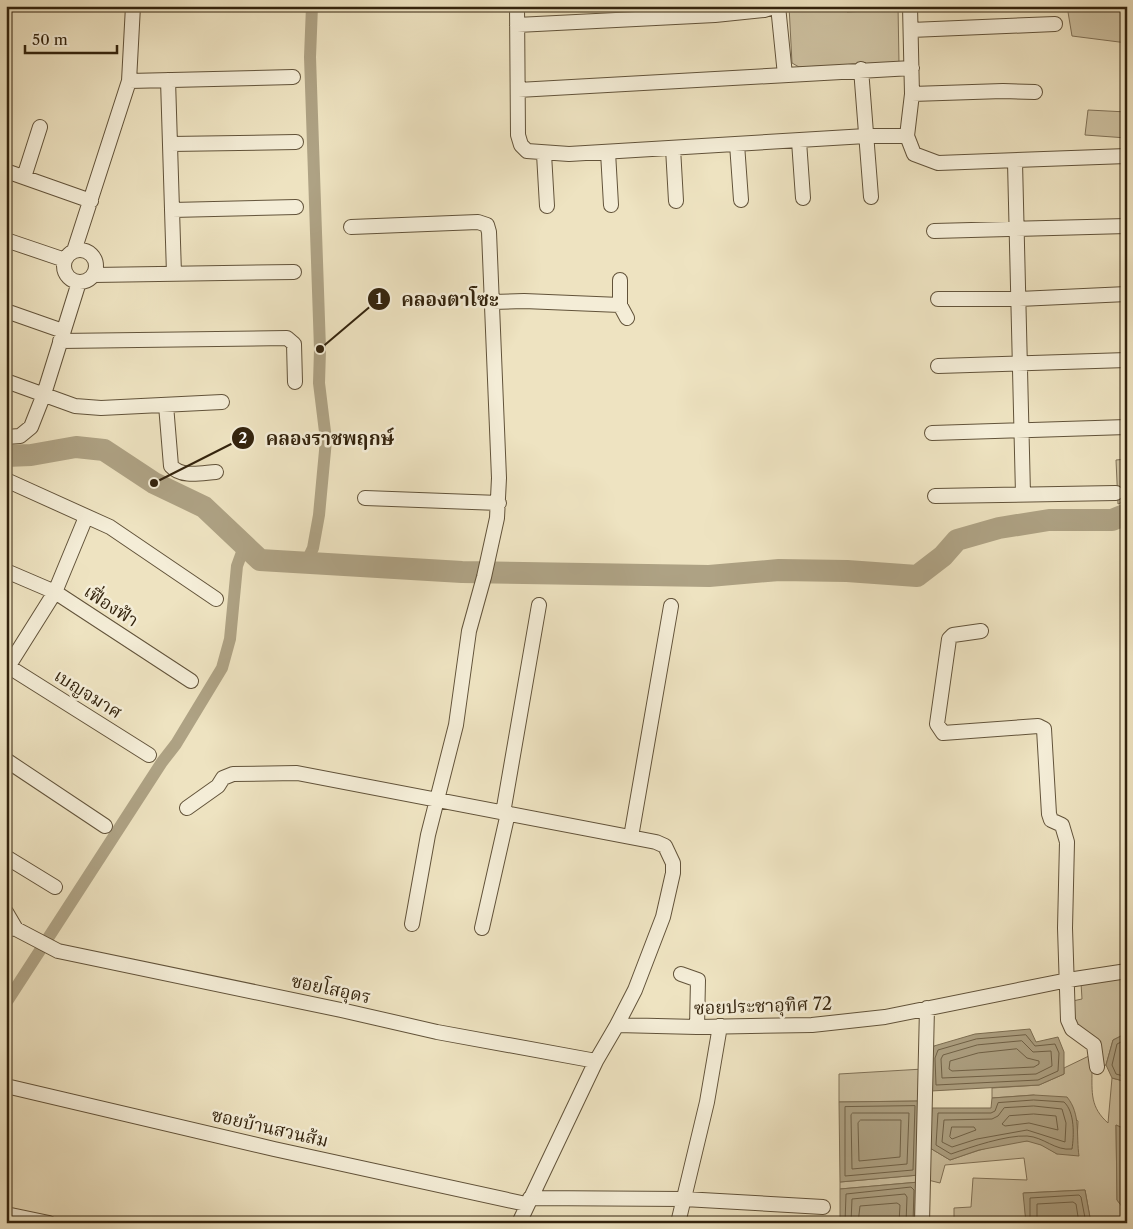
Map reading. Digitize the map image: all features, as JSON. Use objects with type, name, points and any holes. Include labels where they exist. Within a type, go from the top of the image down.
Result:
[{"type":"street","points":[[6,240],[70,256],[86,251],[94,258],[96,269],[94,275],[85,282],[80,282],[69,278],[64,269],[70,256],[91,201],[129,81],[133,6]]},
{"type":"street","points":[[517,6],[518,135],[520,144],[527,151],[544,154],[608,152],[866,136],[906,136]]},
{"type":"street","points":[[517,25],[715,15],[764,10],[778,6],[784,75]]},
{"type":"street","points":[[910,6],[912,94],[906,136],[914,154],[938,163],[1015,162],[1127,156]]},
{"type":"street","points":[[911,30],[1055,24]]},
{"type":"street","points":[[518,90],[861,69],[912,68]]},
{"type":"street","points":[[861,69],[871,197]]},
{"type":"street","points":[[129,81],[293,77]]},
{"type":"street","points":[[168,80],[174,274]]},
{"type":"street","points":[[912,94],[1003,91],[1035,92]]},
{"type":"street","points":[[24,177],[40,127]]},
{"type":"street","points":[[799,141],[803,198]]},
{"type":"street","points":[[170,144],[296,142]]},
{"type":"street","points":[[737,144],[741,200]]},
{"type":"street","points":[[673,148],[676,200]]},
{"type":"street","points":[[608,152],[610,205]]},
{"type":"street","points":[[544,154],[547,206]]},
{"type":"street","points":[[1015,162],[1023,494]]},
{"type":"street","points":[[6,171],[91,201]]},
{"type":"street","points":[[172,210],[296,207]]},
{"type":"street","points":[[351,227],[478,222],[487,225],[492,302],[499,503],[488,563],[469,631],[456,725],[428,835],[412,924]]},
{"type":"street","points":[[934,231],[1127,226]]},
{"type":"street","points":[[94,275],[294,272]]},
{"type":"street","points":[[620,280],[620,306],[627,318]]},
{"type":"street","points":[[6,438],[20,436],[31,428],[44,394],[61,336],[80,282]]},
{"type":"street","points":[[938,300],[1019,299],[1127,294]]},
{"type":"street","points":[[492,302],[524,300],[620,306]]},
{"type":"street","points":[[6,311],[61,336],[287,338],[294,344],[296,382]]},
{"type":"street","points":[[938,366],[1127,360]]},
{"type":"street","points":[[6,381],[44,394],[56,401],[75,406],[222,402]]},
{"type":"street","points":[[166,405],[171,466],[176,472],[183,474],[216,472]]},
{"type":"street","points":[[932,432],[1127,427]]},
{"type":"street","points":[[6,480],[110,527],[216,599]]},
{"type":"street","points":[[935,496],[1116,493]]},
{"type":"street","points":[[365,498],[499,503]]},
{"type":"street","points":[[7,667],[55,592],[86,517]]},
{"type":"street","name":"เฟื่องฟ้า","points":[[6,571],[55,592],[191,681]]},
{"type":"street","points":[[482,928],[505,813],[539,605]]},
{"type":"street","points":[[631,838],[671,606]]},
{"type":"street","points":[[980,631],[953,635],[948,639],[937,724],[943,733],[1038,726],[1044,729],[1049,814],[1052,820],[1064,829],[1067,842],[1065,928],[1068,1020],[1072,1028],[1094,1046],[1097,1068]]},
{"type":"street","name":"เบญจมาศ","points":[[7,667],[149,755]]},
{"type":"street","points":[[6,760],[105,826]]},
{"type":"street","points":[[187,808],[218,786],[223,778],[233,774],[297,773],[665,846],[673,863],[673,873],[663,917],[635,990],[596,1061],[519,1223]]},
{"type":"street","points":[[6,857],[55,887]]},
{"type":"street","points":[[6,912],[11,928]]},
{"type":"street","name":"ซอยโสอุดร","points":[[11,928],[58,951],[332,1008],[436,1032],[596,1061]]},
{"type":"street","name":"ซอยประชาอุทิศ 72","points":[[617,1025],[697,1027],[812,1025],[885,1017],[1068,980],[1127,971]]},
{"type":"street","points":[[681,974],[695,978],[699,985],[697,1027]]},
{"type":"street","points":[[922,1223],[927,1008]]},
{"type":"street","points":[[678,1223],[707,1102],[720,1026]]},
{"type":"street","name":"ซอยบ้านสวนส้ม","points":[[6,1086],[528,1201],[684,1199],[824,1207]]},
{"type":"street","points":[[6,1214],[48,1223]]},
{"type":"shaded area","points":[[789,6],[898,6],[899,63],[799,67],[792,63]]},
{"type":"shaded area","points":[[1067,6],[1127,6],[1127,43],[1072,36]]},
{"type":"shaded area","points":[[1088,110],[1127,112],[1127,138],[1085,135]]},
{"type":"shaded area","points":[[1127,459],[1127,500],[1118,504],[1116,460]]},
{"type":"shaded area","points":[[1127,978],[1127,1033],[1113,1040],[1106,1065],[1092,1070],[1092,1093],[1098,1111],[1108,1123],[1112,1078],[1127,1082],[1127,1130],[1116,1125],[1117,1200],[1127,1213],[1127,1223],[1091,1223],[1085,1190],[1024,1193],[1026,1223],[954,1223],[954,1208],[971,1207],[973,1178],[1027,1180],[1024,1158],[945,1165],[940,1183],[928,1180],[930,1148],[950,1160],[1019,1141],[1035,1143],[1057,1154],[1077,1143],[1078,1121],[1034,1095],[992,1098],[992,1088],[1039,1085],[1064,1074],[1064,1068],[1093,1054],[1063,1003],[1082,999],[1081,983]]},
{"type":"shaded area","points":[[923,1069],[921,1101],[839,1102],[839,1074]]},
{"type":"shaded area","points":[[919,1175],[919,1182],[840,1189],[840,1182]]},
{"type":"water","points":[[847,6],[883,6],[883,10],[847,12]]},
{"type":"water","points":[[1030,1029],[1036,1042],[1058,1037],[1064,1052],[1064,1074],[1039,1085],[931,1091],[929,1057],[934,1046],[975,1034]]},
{"type":"water","points":[[1127,1033],[1127,1082],[1112,1078],[1106,1065],[1113,1040]]},
{"type":"water","points":[[1034,1095],[1067,1097],[1076,1118],[1079,1156],[1057,1154],[1041,1145],[1027,1141],[979,1150],[950,1160],[930,1148],[932,1108],[991,1108],[992,1098]]},
{"type":"water","points":[[921,1101],[919,1175],[840,1182],[839,1102]]},
{"type":"water","points":[[1116,1125],[1127,1130],[1127,1213],[1117,1200]]},
{"type":"water","points":[[919,1182],[918,1223],[840,1223],[840,1189]]},
{"type":"water","points":[[1085,1190],[1091,1223],[1026,1223],[1023,1193]]},
{"type":"waterway","points":[[306,563],[313,548],[319,515],[326,440],[319,383],[320,349],[310,57],[312,6]]},
{"type":"waterway","points":[[6,456],[31,455],[76,447],[104,450],[154,483],[204,507],[260,560],[462,572],[709,576],[779,570],[847,571],[917,576],[943,556],[957,540],[999,528],[1049,520],[1112,520],[1127,514]]},
{"type":"waterway","points":[[6,1003],[162,762],[176,744],[222,668],[230,639],[237,566],[245,544]]},
{"type":"place","name":"คลองตาโซะ","points":[[320,349]]},
{"type":"place","name":"คลองราชพฤกษ์","points":[[154,483]]}]
